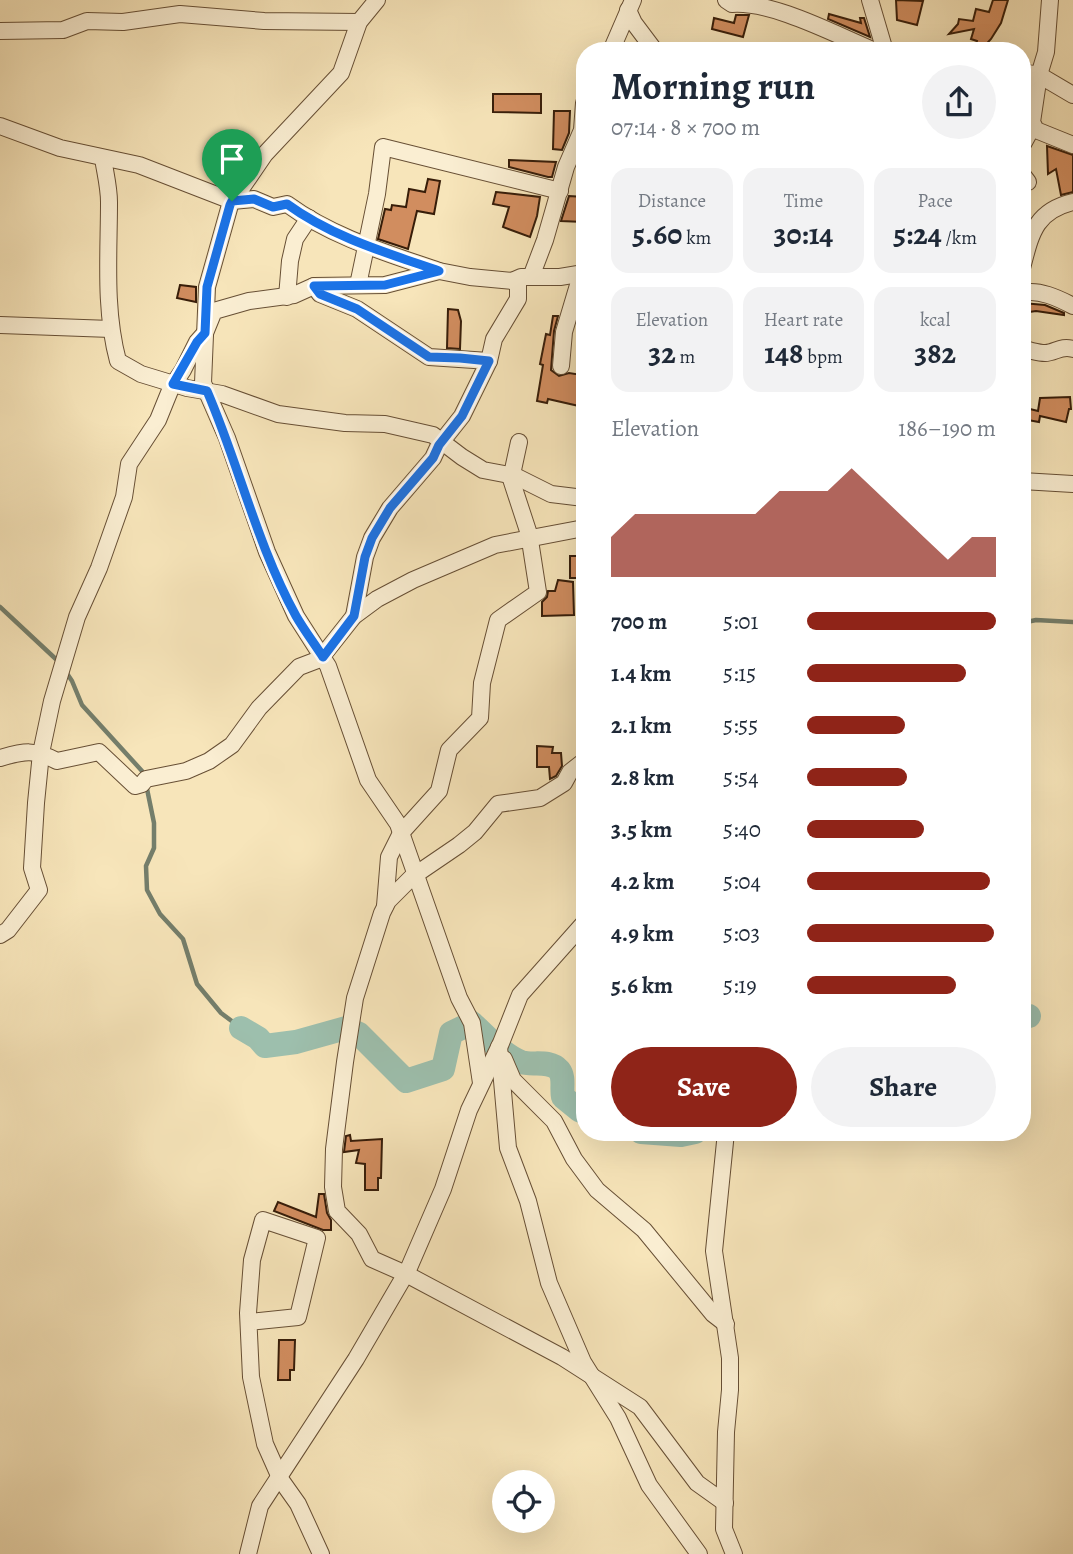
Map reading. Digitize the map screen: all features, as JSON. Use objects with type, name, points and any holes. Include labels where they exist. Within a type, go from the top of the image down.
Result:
[{"type":"street","points":[[377,0],[359,22],[341,74],[265,154],[232,201],[207,287],[204,383],[227,438],[267,552],[296,616],[328,666],[348,728],[369,780],[398,824],[459,998],[472,1023],[481,1083]]},
{"type":"street","points":[[726,0],[732,4],[791,15],[854,42]]},
{"type":"street","points":[[1031,130],[1046,52],[1049,0]]},
{"type":"street","points":[[875,1],[882,42]]},
{"type":"street","points":[[615,42],[630,5]]},
{"type":"street","points":[[630,5],[634,23],[648,42]]},
{"type":"street","points":[[0,31],[64,30],[87,21],[123,22],[180,13],[264,21],[359,22]]},
{"type":"street","points":[[1031,74],[1040,75],[1073,95]]},
{"type":"street","points":[[0,126],[60,148],[139,165],[232,201],[254,199],[273,207],[287,204],[309,219],[366,245],[439,271],[494,280],[576,274]]},
{"type":"street","points":[[1033,126],[1073,145]]},
{"type":"street","points":[[354,616],[365,557],[372,538],[390,508],[433,458],[462,416],[489,361],[494,338],[518,299],[525,278],[545,240],[566,167],[576,146]]},
{"type":"street","points":[[358,285],[383,147],[559,191]]},
{"type":"street","points":[[103,158],[109,199],[107,252],[111,329],[118,361],[141,374],[222,394],[278,414],[345,423],[385,424],[433,435],[483,470],[511,476],[551,494],[576,497]]},
{"type":"street","points":[[1031,234],[1042,216],[1073,202]]},
{"type":"street","points":[[287,297],[295,239],[309,219]]},
{"type":"street","points":[[0,935],[8,930],[39,890],[32,868],[41,753],[52,701],[78,617],[124,497],[129,464],[158,420],[173,384],[205,333],[214,311],[249,301],[287,297],[314,286],[385,285],[439,271]]},
{"type":"street","points":[[314,286],[320,294],[357,309],[429,357],[489,361]]},
{"type":"street","points":[[1031,291],[1060,299],[1073,306]]},
{"type":"street","points":[[561,366],[564,332],[576,295]]},
{"type":"street","points":[[0,325],[111,329]]},
{"type":"street","points":[[1031,350],[1044,353],[1062,347],[1073,349]]},
{"type":"street","points":[[519,442],[511,476],[530,539],[538,592],[498,620],[482,683],[480,718],[449,750],[439,791],[401,833],[389,858],[385,906],[355,998],[334,1149],[333,1187],[337,1211],[359,1234],[372,1259],[406,1274],[562,1357],[639,1407],[697,1483],[725,1503]]},
{"type":"street","points":[[1031,482],[1073,484]]},
{"type":"street","points":[[0,758],[21,751],[41,753],[57,761],[99,752],[135,786],[146,779],[179,774],[208,761],[232,745],[259,708],[299,667],[323,657],[354,616],[401,586],[495,545],[576,530]]},
{"type":"street","points":[[385,906],[415,874],[467,839],[498,804],[540,798],[564,783],[576,767]]},
{"type":"street","points":[[248,1554],[260,1506],[356,1359],[406,1274],[443,1189],[469,1110],[520,995],[576,932]]},
{"type":"street","points":[[499,1047],[513,1080],[554,1121],[574,1159],[597,1189],[644,1230],[713,1314],[726,1324]]},
{"type":"street","points":[[499,1047],[508,1148],[528,1201],[550,1283],[583,1362],[618,1418],[649,1485],[699,1554]]},
{"type":"street","points":[[725,1141],[715,1251],[730,1358],[724,1529],[734,1554]]},
{"type":"street","points":[[249,1322],[298,1317],[317,1238],[263,1220],[252,1259],[249,1322],[251,1377],[265,1444],[279,1476],[298,1504],[321,1554]]},
{"type":"building","points":[[896,0],[923,1],[917,25],[897,20]]},
{"type":"building","points":[[993,0],[1008,0],[1001,23],[988,42],[971,39],[974,29],[949,34],[959,19],[973,21],[976,9],[989,12]]},
{"type":"building","points":[[829,14],[861,23],[860,18],[864,18],[870,37],[828,19]]},
{"type":"building","points":[[736,15],[749,15],[743,37],[712,29],[714,18],[734,23]]},
{"type":"building","points":[[493,94],[541,94],[541,113],[493,112]]},
{"type":"building","points":[[554,111],[570,111],[569,133],[562,150],[553,149]]},
{"type":"building","points":[[1047,146],[1073,155],[1073,192],[1061,195],[1056,169],[1048,174]]},
{"type":"building","points":[[509,160],[556,162],[552,177],[548,177],[509,167]]},
{"type":"building","points":[[428,179],[440,181],[434,214],[417,211],[408,249],[378,239],[385,209],[391,210],[392,205],[406,207],[409,189],[425,192]]},
{"type":"building","points":[[496,192],[540,197],[530,237],[503,227],[509,207],[493,204]]},
{"type":"building","points":[[569,196],[576,196],[576,222],[561,221]]},
{"type":"building","points":[[180,285],[196,287],[196,302],[177,298]]},
{"type":"building","points":[[1031,304],[1045,305],[1064,315],[1031,312]]},
{"type":"building","points":[[448,309],[458,310],[461,321],[460,349],[447,348]]},
{"type":"building","points":[[553,316],[558,316],[551,370],[559,376],[576,374],[576,405],[548,399],[547,403],[537,401],[543,365],[540,364],[546,334],[550,335]]},
{"type":"building","points":[[1070,397],[1071,409],[1066,422],[1040,416],[1039,422],[1031,421],[1031,409],[1038,411],[1040,398]]},
{"type":"building","points":[[570,556],[576,556],[576,578],[570,578]]},
{"type":"building","points":[[558,580],[573,582],[574,615],[542,616],[542,602],[548,591],[555,591]]},
{"type":"building","points":[[537,746],[553,747],[552,753],[561,753],[562,766],[556,776],[550,779],[549,767],[537,767]]},
{"type":"building","points":[[350,1135],[351,1141],[382,1139],[378,1190],[365,1190],[365,1164],[356,1163],[359,1150],[344,1152],[346,1136]]},
{"type":"building","points":[[319,1194],[324,1194],[331,1230],[323,1230],[274,1211],[278,1202],[316,1217]]},
{"type":"building","points":[[279,1340],[295,1340],[294,1370],[290,1370],[290,1380],[278,1380]]},
{"type":"waterway","points":[[0,607],[59,662]]},
{"type":"waterway","points":[[1031,621],[1073,622]]},
{"type":"waterway","points":[[66,672],[82,705],[142,771],[143,776]]},
{"type":"waterway","points":[[146,784],[154,823],[154,848],[146,866],[147,890],[160,914],[183,939],[197,984],[221,1013],[241,1028]]},
{"type":"waterway","points":[[241,1028],[258,1038],[265,1046],[296,1042],[346,1028],[359,1034],[406,1081],[443,1069],[451,1033],[472,1023],[514,1059],[525,1063],[550,1065],[559,1070],[563,1097],[576,1108]]},
{"type":"route","points":[[254,199],[273,207],[287,204],[300,214],[359,243],[439,271],[385,285],[314,286],[320,294],[357,309],[429,357],[489,361],[462,416],[439,445],[433,458],[390,508],[372,538],[365,557],[354,616],[323,657],[296,616],[267,552],[227,438],[207,391],[173,384],[205,333],[207,287],[232,201],[254,199]]}]
